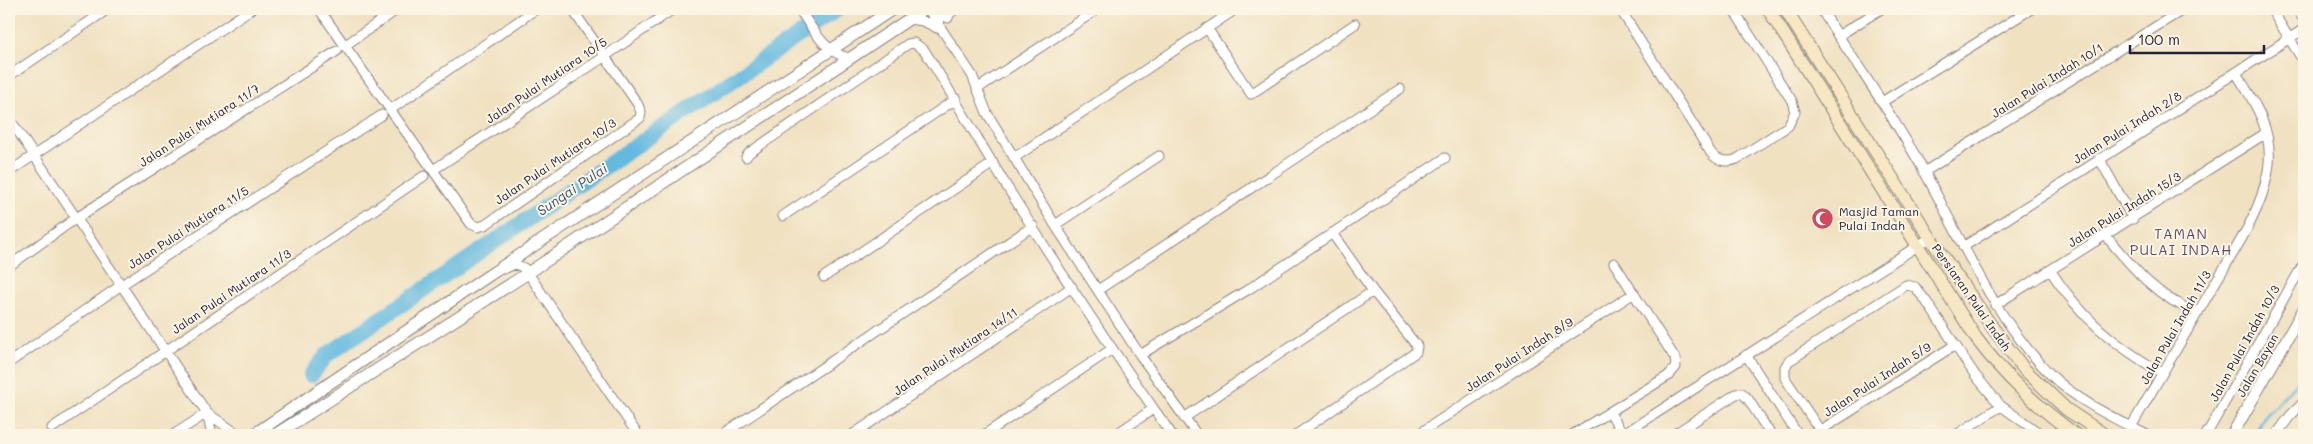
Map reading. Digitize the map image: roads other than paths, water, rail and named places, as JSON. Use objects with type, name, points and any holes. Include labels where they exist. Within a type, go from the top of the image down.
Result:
[{"type":"main road","name":"Persiaran Pulai Indah","points":[[1768,9],[1976,338],[1996,365],[2038,407],[2076,435]]},
{"type":"main road","name":"Persiaran Pulai Indah","points":[[1785,9],[1930,238],[2024,369],[2066,409],[2105,435]]},
{"type":"street","points":[[9,76],[108,9]]},
{"type":"street","points":[[9,172],[251,9]]},
{"type":"street","points":[[319,9],[340,49],[390,110],[432,170]]},
{"type":"street","name":"Jalan Pulai Mutiara 11/7","points":[[9,266],[76,219],[340,49],[398,9]]},
{"type":"street","points":[[390,110],[536,9]]},
{"type":"street","points":[[572,9],[604,57]]},
{"type":"street","name":"Jalan Pulai Mutiara 10/5","points":[[432,170],[604,57],[673,9]]},
{"type":"street","points":[[799,9],[827,46],[850,58]]},
{"type":"street","points":[[253,435],[827,46],[893,9]]},
{"type":"street","points":[[275,435],[528,273],[908,19],[926,9],[972,75],[987,113],[1055,225],[1140,355],[1197,435]]},
{"type":"street","points":[[940,29],[939,18],[941,9]]},
{"type":"street","points":[[948,18],[948,14],[956,9]]},
{"type":"street","points":[[977,89],[1098,9]]},
{"type":"street","points":[[1014,158],[1236,9]]},
{"type":"street","points":[[1620,9],[1710,153],[1717,158],[1729,161],[1737,159],[1788,126],[1795,112],[1792,101],[1733,9]]},
{"type":"street","points":[[1821,9],[1882,102],[1924,172],[1995,305],[2012,331],[2052,376],[2107,416],[2147,435]]},
{"type":"street","points":[[1838,36],[1881,9]]},
{"type":"street","points":[[1882,102],[2031,9]]},
{"type":"street","name":"Jalan Pulai Indah 10/1","points":[[1924,172],[2184,9]]},
{"type":"street","points":[[2271,9],[2304,62]]},
{"type":"street","points":[[2298,9],[2304,18]]},
{"type":"street","points":[[908,19],[923,21],[940,29]]},
{"type":"street","points":[[1207,28],[1252,94],[1355,24]]},
{"type":"street","name":"Jalan Pulai Indah 2/8","points":[[1963,247],[2099,158],[2304,29]]},
{"type":"street","points":[[746,158],[750,152],[908,44],[914,43],[924,50],[956,100],[992,163],[1112,349],[1172,435]]},
{"type":"street","name":"Jalan Pulai Mutiara 10/3","points":[[432,170],[471,224],[485,225],[640,118],[641,112],[637,103],[604,57]]},
{"type":"street","name":"Jalan Pulai Indah 11/3","points":[[2131,427],[2249,226],[2269,170],[2266,133],[2260,112],[2236,72]]},
{"type":"street","points":[[1098,290],[1400,89]]},
{"type":"street","points":[[782,216],[956,100]]},
{"type":"street","name":"Jalan Pulai Mutiara 11/5","points":[[10,362],[120,286],[382,116]]},
{"type":"street","points":[[9,118],[120,286],[207,412],[239,435]]},
{"type":"street","name":"Jalan Pulai Indah 15/3","points":[[1995,305],[2266,133]]},
{"type":"street","points":[[1055,225],[1159,156]]},
{"type":"street","points":[[1140,355],[1249,289],[1444,158]]},
{"type":"street","points":[[2099,158],[2133,219]]},
{"type":"street","points":[[824,277],[992,163]]},
{"type":"street","name":"Jalan Pulai Mutiara 11/3","points":[[52,428],[424,176]]},
{"type":"street","points":[[722,435],[1033,226]]},
{"type":"street","points":[[1296,435],[1416,352],[1416,346],[1373,291],[1332,233]]},
{"type":"street","points":[[2106,236],[2137,272],[2162,295],[2183,308],[2198,313]]},
{"type":"street","points":[[1610,412],[1623,435],[1930,238]]},
{"type":"street","name":"Jalan Pulai Indah 10/3","points":[[2206,435],[2304,262]]},
{"type":"street","points":[[1572,435],[1668,376],[1676,368],[1674,358],[1614,263]]},
{"type":"street","points":[[488,276],[515,264],[520,265],[528,273],[638,435]]},
{"type":"street","points":[[2050,270],[2068,297],[2094,325],[2132,356],[2162,373]]},
{"type":"street","points":[[1819,434],[1787,381],[1785,366],[1789,360],[1906,285],[1915,287],[1920,292],[1975,375],[2001,406],[2042,435]]},
{"type":"street","name":"Jalan Pulai Mutiara 14/11","points":[[852,435],[1072,287]]},
{"type":"street","points":[[1184,418],[1373,291]]},
{"type":"street","name":"Jalan Pulai Indah 8/9","points":[[1417,435],[1634,293]]},
{"type":"street","name":"Jalan Bayan","points":[[2232,435],[2304,309]]},
{"type":"street","name":"Jalan Pulai Indah 5/9","points":[[1819,434],[1955,345]]},
{"type":"street","points":[[984,435],[1112,349]]},
{"type":"street","points":[[1746,356],[1798,435]]},
{"type":"street","points":[[1673,435],[1736,394],[1742,393],[1748,399],[1771,435]]},
{"type":"street","points":[[2276,435],[2304,402]]},
{"type":"street","points":[[1956,435],[2001,406]]},
{"type":"street","points":[[1114,435],[1154,409]]},
{"type":"street","points":[[173,435],[207,412]]},
{"type":"street","points":[[207,412],[212,435]]},
{"type":"waterway","name":"Sungai Pulai","points":[[311,375],[327,355],[838,9]]},
{"type":"waterway","points":[[2254,435],[2264,418],[2304,374]]},
{"type":"place","name":"Masjid Taman Pulai Indah","points":[[1823,218]]},
{"type":"district","name":"TAMAN PULAI INDAH","points":[[2181,242]]}]
